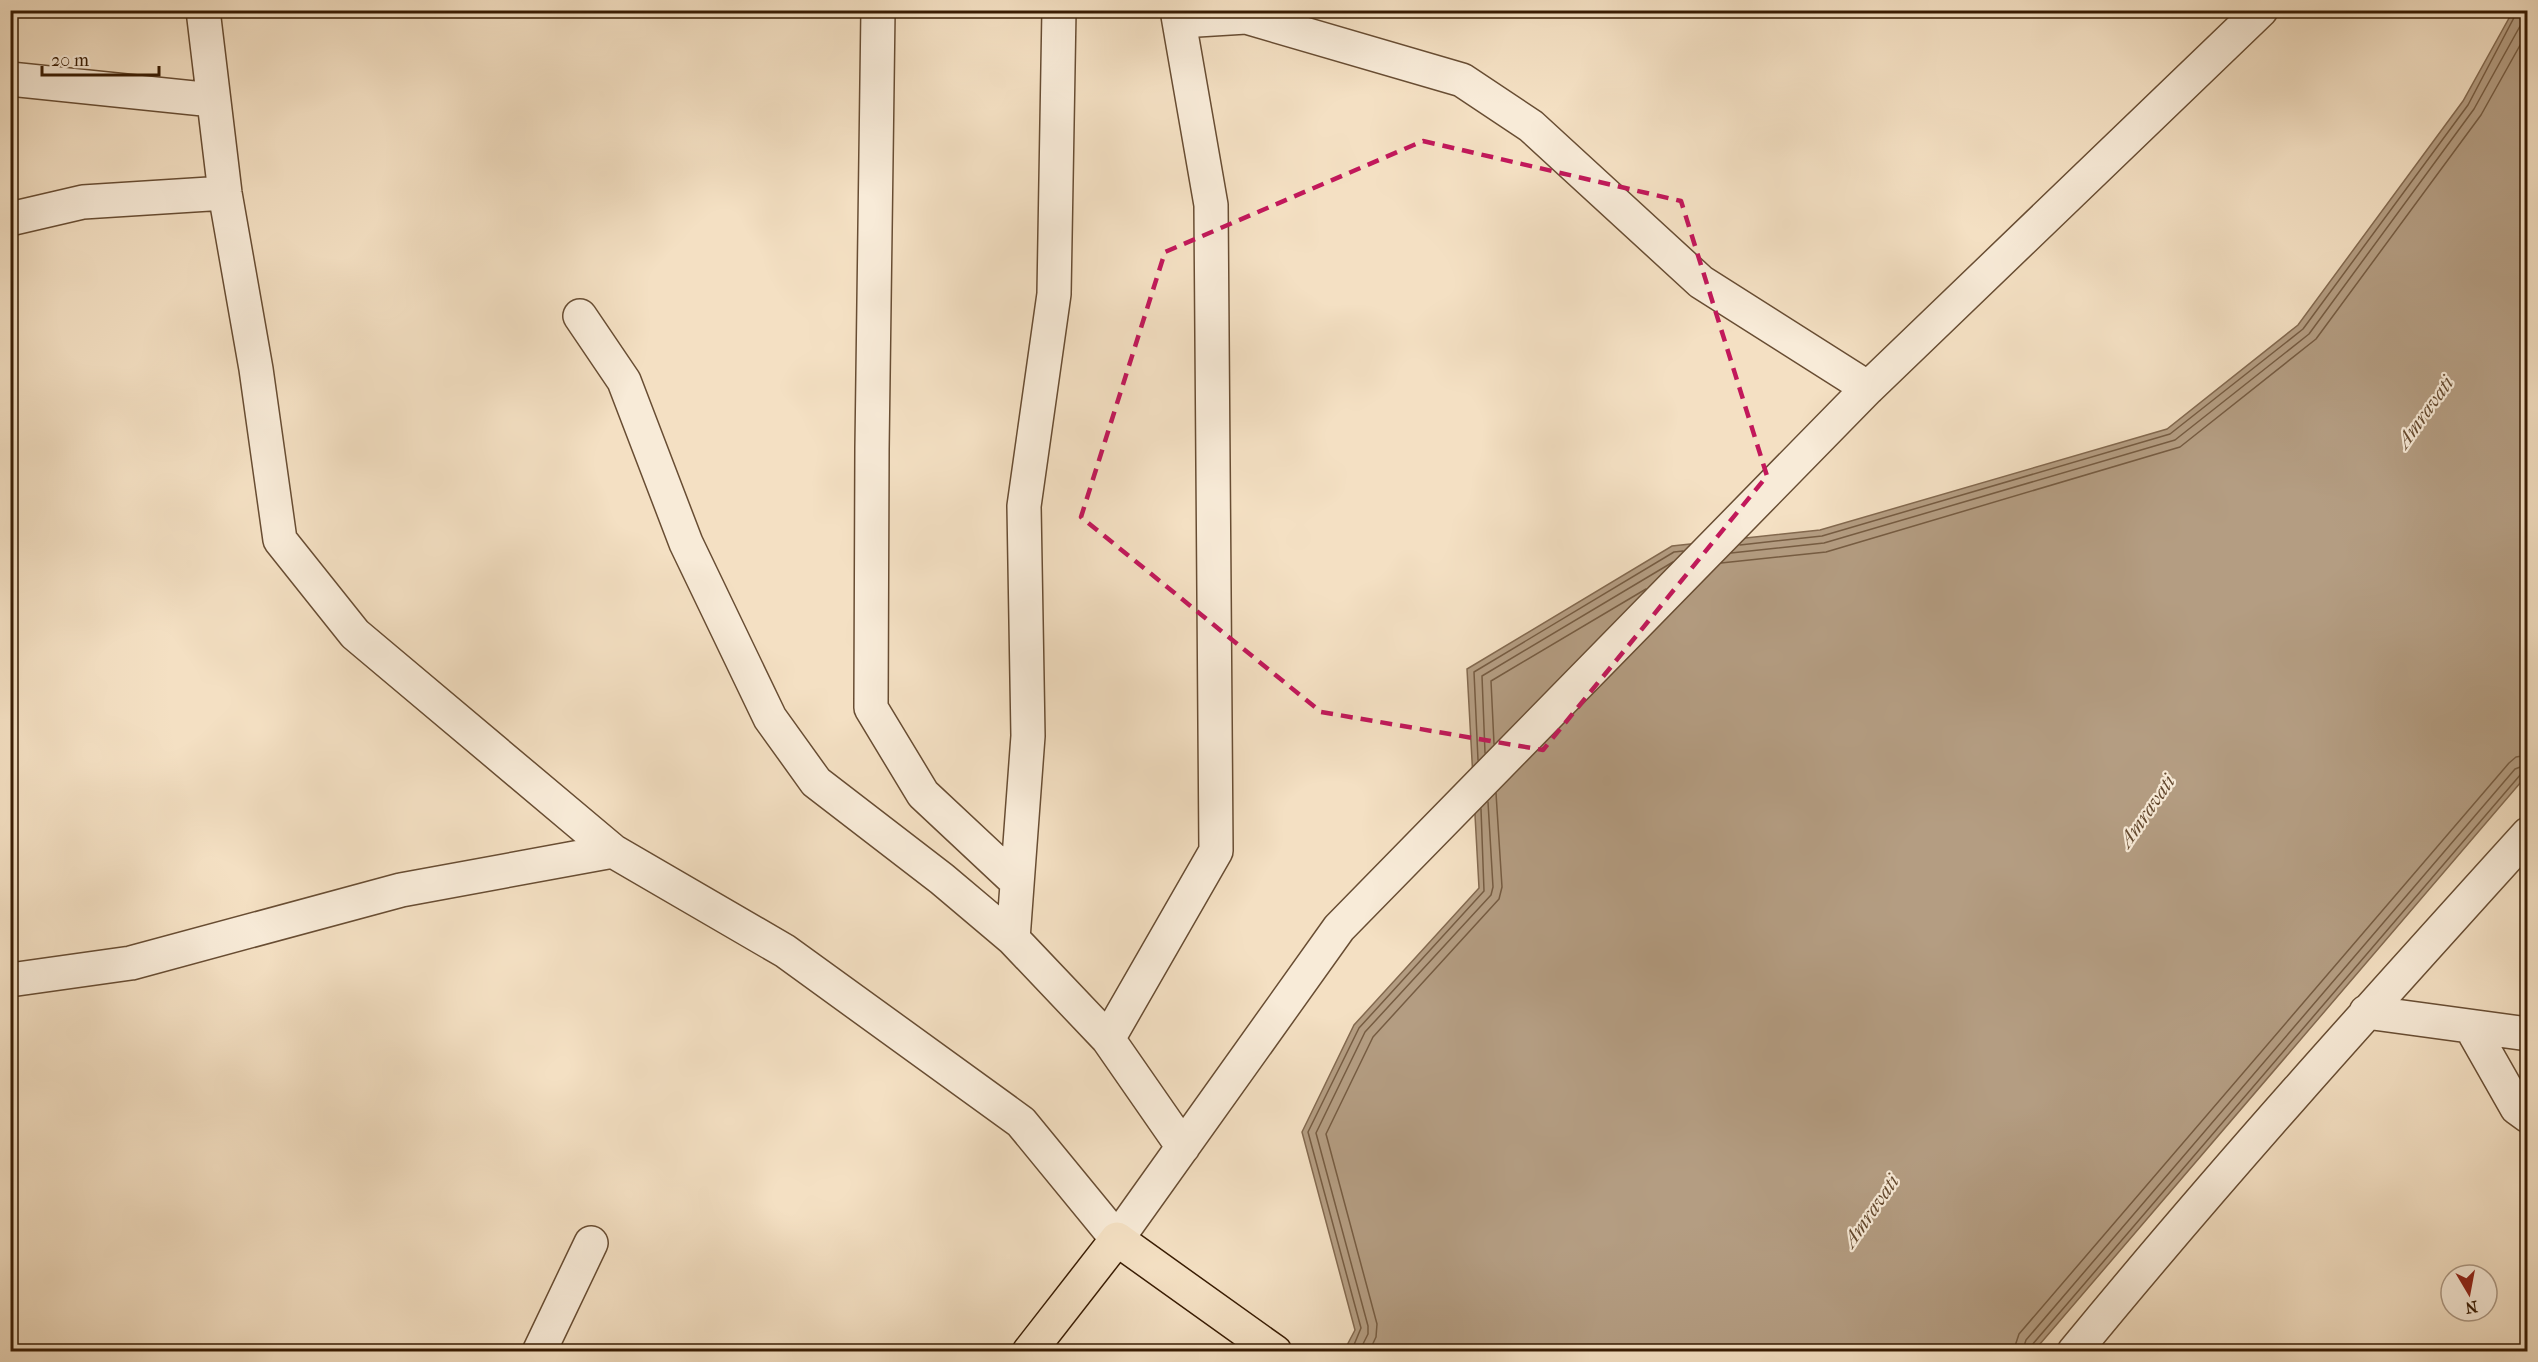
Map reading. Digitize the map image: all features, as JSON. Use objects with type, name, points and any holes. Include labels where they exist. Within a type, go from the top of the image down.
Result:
[{"type":"main road","points":[[1029,1352],[1117,1239],[1275,1352]]},
{"type":"street","points":[[203,10],[225,193],[256,369],[280,540],[355,634],[613,851],[785,951],[1021,1122],[1117,1239],[1340,928],[1868,388],[2261,10]]},
{"type":"street","points":[[878,10],[871,708],[923,795],[1017,882]]},
{"type":"street","points":[[1013,939],[1028,736],[1024,506],[1054,294],[1059,10]]},
{"type":"street","points":[[1108,1039],[1216,851],[1211,205],[1179,16],[1247,14],[1462,80],[1530,126],[1701,282],[1868,388]]},
{"type":"street","points":[[10,80],[213,100]]},
{"type":"street","points":[[10,219],[83,202],[225,193]]},
{"type":"street","points":[[580,316],[624,381],[686,543],[770,718],[816,782],[942,879],[1013,939],[1108,1039],[1183,1147]]},
{"type":"street","points":[[2074,1352],[2152,1257],[2366,1012],[2528,834]]},
{"type":"street","points":[[10,980],[131,963],[401,890],[613,851]]},
{"type":"street","points":[[2366,1012],[2528,1034]]},
{"type":"street","points":[[2471,1027],[2517,1108],[2528,1116]]},
{"type":"street","points":[[538,1352],[591,1243]]},
{"type":"highlighted area","points":[[1423,141],[1681,201],[1767,476],[1543,750],[1321,712],[1081,517],[1165,252]]},
{"type":"water","name":"Amravati","points":[[2513,11],[2527,11],[2527,775],[2034,1351],[1344,1351],[1355,1330],[1302,1132],[1354,1025],[1479,888],[1467,669],[1672,546],[1820,530],[2167,429],[2298,325],[2463,101]]}]
